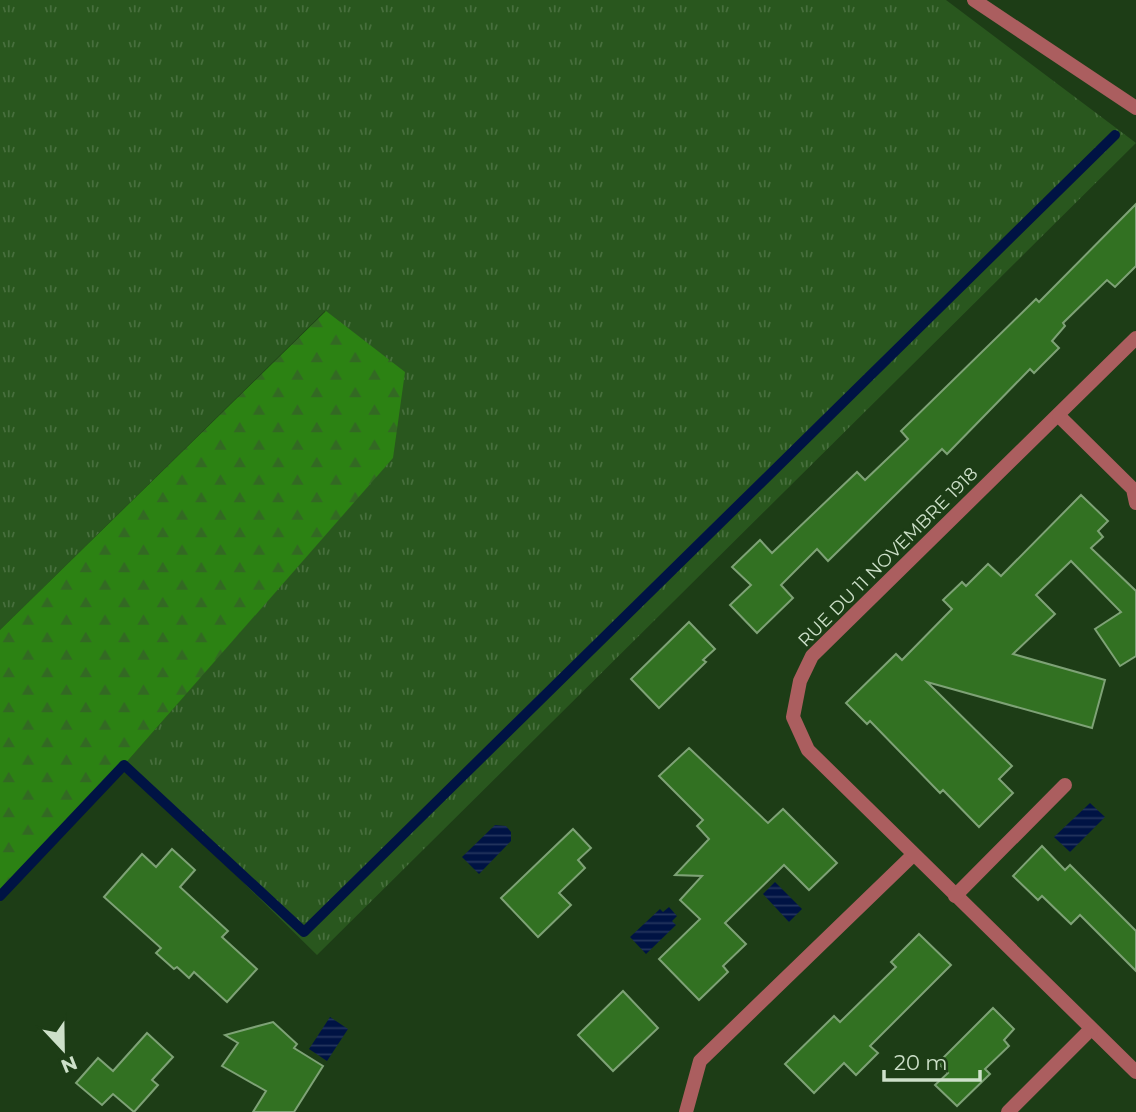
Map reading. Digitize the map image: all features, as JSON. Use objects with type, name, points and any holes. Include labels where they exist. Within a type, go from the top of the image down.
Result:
[{"type":"street","points":[[974,0],[1136,108]]},
{"type":"street","name":"RUE DU 11 NOVEMBRE 1918","points":[[1136,338],[812,656],[800,681],[793,717],[808,750],[1136,1072]]},
{"type":"street","points":[[1059,415],[1133,489],[1136,503]]},
{"type":"street","points":[[955,896],[1065,785]]},
{"type":"street","points":[[686,1112],[700,1061],[913,855]]},
{"type":"street","points":[[1008,1112],[1091,1029]]},
{"type":"green space","points":[[0,0],[946,0],[1136,143],[317,955],[124,765],[392,458],[325,311],[0,630]]},
{"type":"green space","points":[[326,311],[405,372],[393,458],[124,765],[0,896],[0,630]]},
{"type":"shaded area","points":[[1090,803],[1105,817],[1070,852],[1054,837]]},
{"type":"shaded area","points":[[495,825],[506,826],[511,832],[511,841],[479,874],[462,857]]},
{"type":"shaded area","points":[[775,882],[802,909],[789,922],[763,894]]},
{"type":"shaded area","points":[[669,907],[677,916],[672,921],[676,925],[646,954],[630,937],[660,909],[663,912]]},
{"type":"shaded area","points":[[330,1017],[348,1029],[327,1061],[309,1049]]},
{"type":"building","points":[[1136,204],[1136,266],[1115,287],[1107,280],[1063,323],[1065,326],[1052,341],[1059,348],[1034,373],[1030,369],[947,454],[942,449],[828,561],[817,549],[781,585],[793,598],[757,633],[730,605],[751,585],[732,567],[760,540],[772,553],[857,472],[865,480],[908,439],[901,431],[1036,299],[1039,302]]},
{"type":"building","points":[[1081,495],[1108,521],[1098,531],[1103,537],[1091,548],[1136,591],[1136,656],[1120,666],[1095,629],[1121,612],[1071,561],[1036,595],[1055,614],[1013,654],[1105,680],[1092,728],[927,682],[1012,766],[999,779],[1013,793],[979,827],[943,790],[940,793],[870,721],[867,724],[846,703],[896,654],[902,660],[952,609],[943,600],[962,582],[966,586],[988,564],[1001,576]]},
{"type":"building","points":[[689,622],[715,649],[703,660],[706,662],[659,708],[631,679]]},
{"type":"building","points":[[689,748],[768,823],[783,809],[837,863],[809,890],[784,865],[725,923],[746,944],[723,966],[728,972],[699,1000],[659,959],[700,919],[680,900],[702,876],[675,875],[709,839],[697,826],[703,820],[659,776]]},
{"type":"building","points":[[573,829],[591,848],[578,860],[585,868],[559,893],[571,905],[538,937],[501,898]]},
{"type":"building","points":[[1042,846],[1065,870],[1070,865],[1136,931],[1136,971],[1080,915],[1071,924],[1042,896],[1038,900],[1013,876]]},
{"type":"building","points":[[172,849],[195,870],[180,887],[228,931],[222,937],[257,969],[227,1002],[194,972],[189,978],[177,967],[174,969],[156,953],[161,948],[104,897],[142,854],[156,867]]},
{"type":"building","points":[[919,934],[951,965],[870,1046],[878,1053],[856,1075],[844,1063],[814,1093],[785,1064],[834,1016],[840,1022],[896,967],[891,962]]},
{"type":"building","points":[[623,991],[658,1028],[613,1071],[578,1035]]},
{"type":"building","points":[[993,1008],[1014,1029],[1004,1040],[1009,1046],[985,1069],[990,1074],[957,1106],[935,1085],[948,1073],[938,1063]]},
{"type":"building","points":[[273,1022],[297,1044],[294,1048],[323,1066],[294,1112],[253,1112],[266,1091],[222,1066],[238,1043],[225,1035]]},
{"type":"building","points":[[147,1033],[173,1057],[152,1080],[158,1085],[134,1112],[113,1094],[102,1105],[76,1083],[98,1058],[113,1071]]},
{"type":"waterway","points":[[0,896],[124,765],[304,932],[1115,135]]}]
